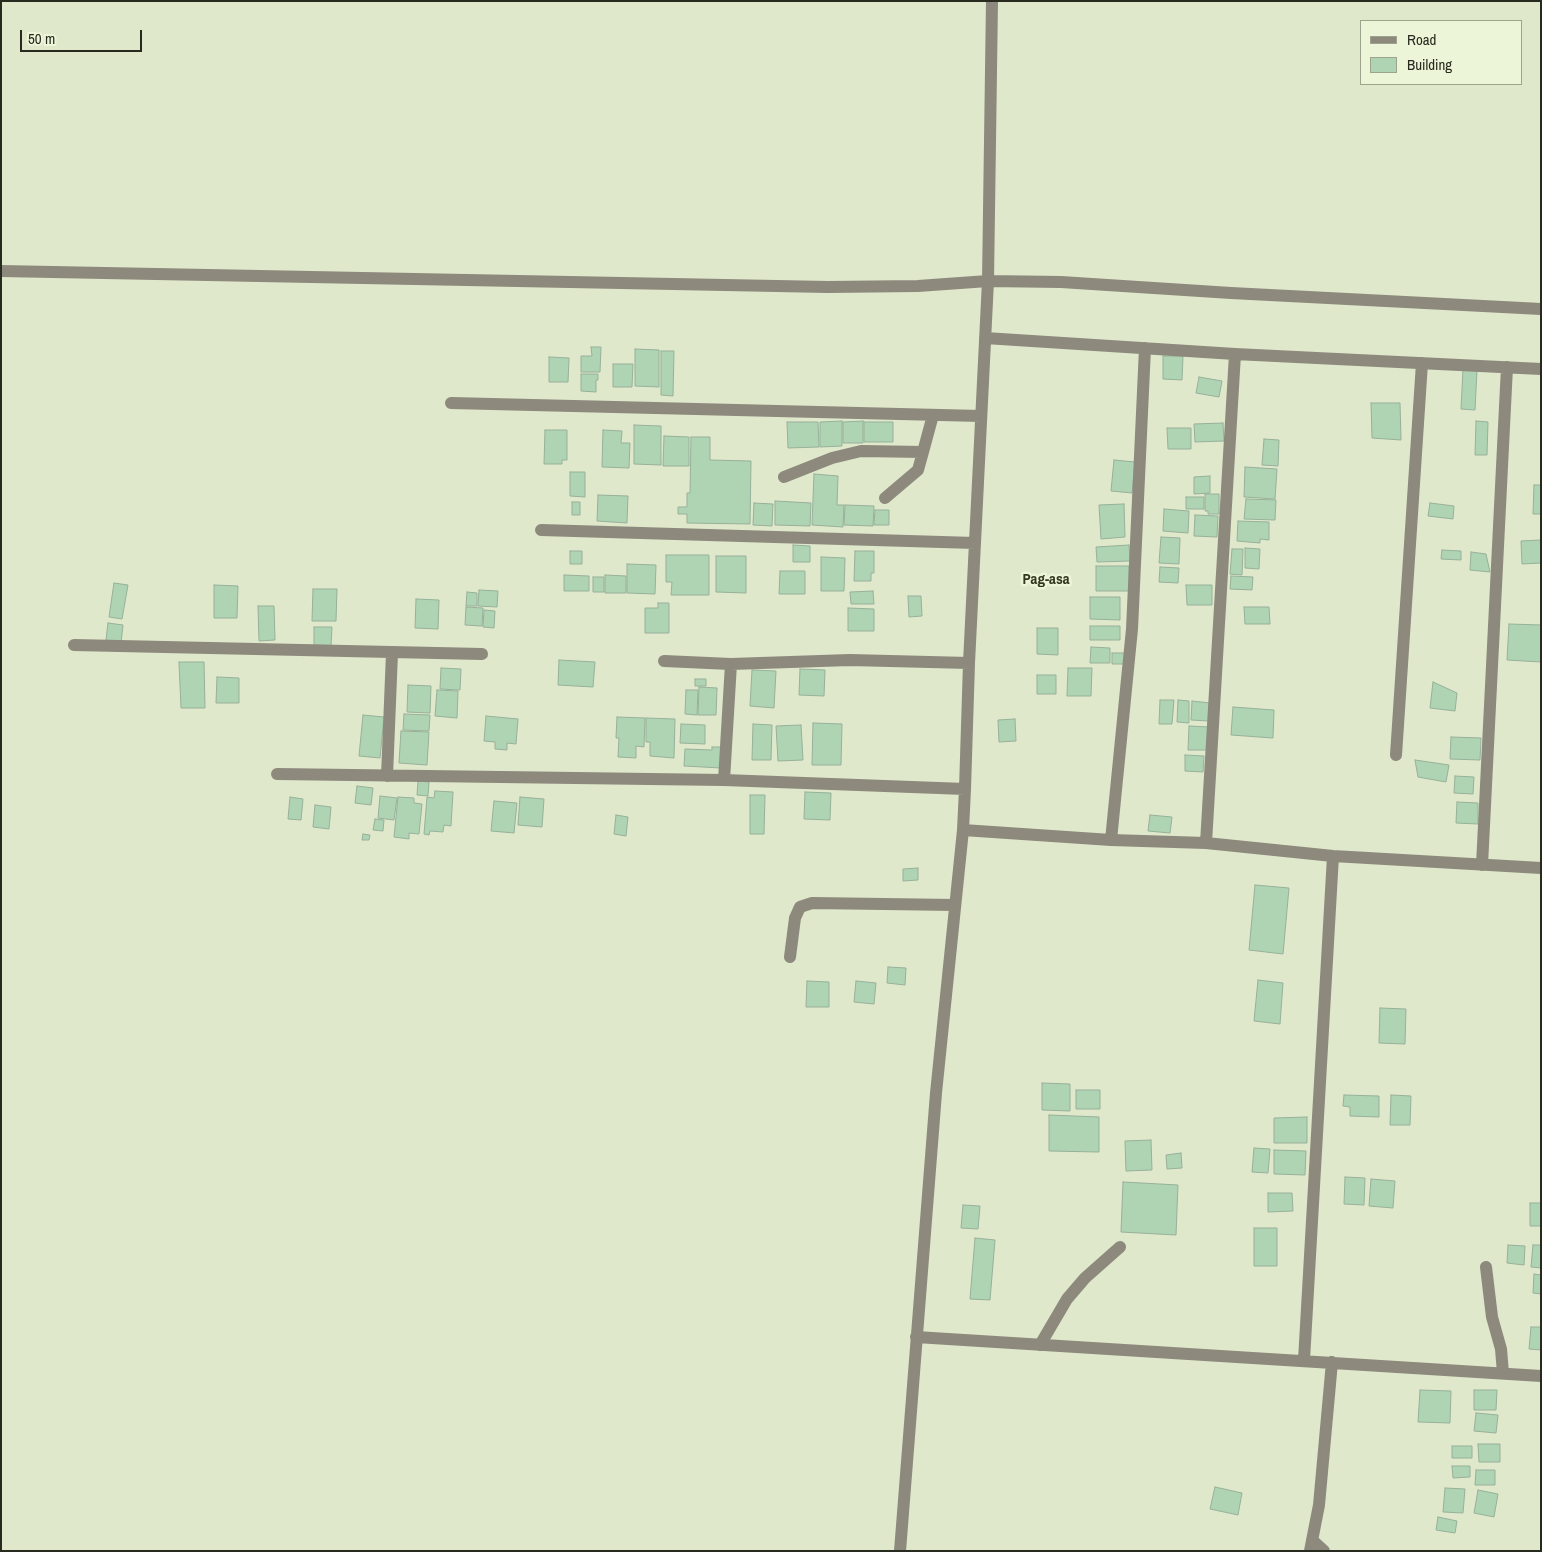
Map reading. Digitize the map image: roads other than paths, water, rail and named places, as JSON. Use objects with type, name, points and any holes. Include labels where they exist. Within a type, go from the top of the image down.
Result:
[{"type":"street","points":[[900,1551],[936,1093],[963,830],[969,663],[988,281],[992,1]]},
{"type":"street","points":[[1,271],[828,286],[918,286],[988,281],[1061,282],[1541,309]]},
{"type":"street","points":[[985,338],[1235,354],[1541,369]]},
{"type":"street","points":[[1111,840],[1132,629],[1145,348]]},
{"type":"street","points":[[1206,843],[1235,354]]},
{"type":"street","points":[[1396,755],[1422,363]]},
{"type":"street","points":[[1482,865],[1507,368]]},
{"type":"street","points":[[451,403],[981,416]]},
{"type":"street","points":[[885,498],[918,470],[933,415]]},
{"type":"street","points":[[784,477],[832,458],[861,451],[923,452]]},
{"type":"street","points":[[541,530],[975,543]]},
{"type":"street","points":[[74,646],[482,654]]},
{"type":"street","points":[[387,776],[392,653]]},
{"type":"street","points":[[664,661],[731,664],[850,660],[969,663]]},
{"type":"street","points":[[724,780],[731,664]]},
{"type":"street","points":[[277,774],[724,780],[965,789]]},
{"type":"street","points":[[963,830],[1111,840],[1206,843],[1333,856],[1541,868]]},
{"type":"street","points":[[1304,1360],[1333,856]]},
{"type":"street","points":[[790,957],[795,918],[800,907],[812,903],[955,905]]},
{"type":"street","points":[[1040,1345],[1067,1299],[1085,1278],[1120,1247]]},
{"type":"street","points":[[1486,1266],[1492,1317],[1501,1349],[1503,1373]]},
{"type":"street","points":[[916,1337],[1541,1376]]},
{"type":"street","points":[[1324,1551],[1311,1545],[1319,1506],[1332,1362]]},
{"type":"district","name":"Pag-asa","points":[[1046,580]]}]
